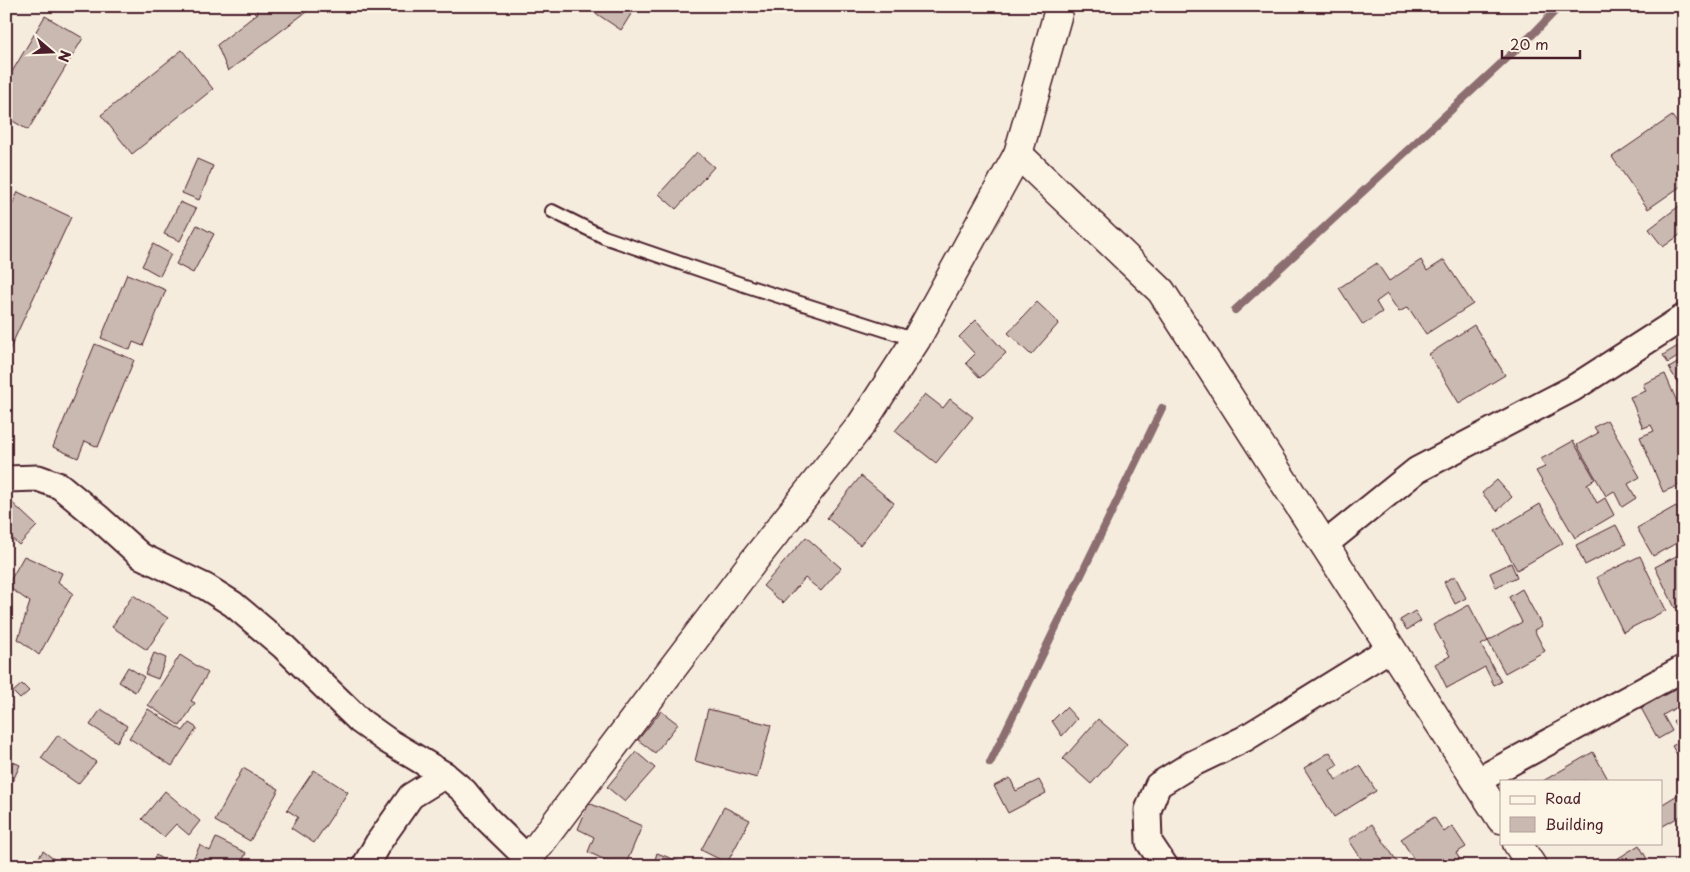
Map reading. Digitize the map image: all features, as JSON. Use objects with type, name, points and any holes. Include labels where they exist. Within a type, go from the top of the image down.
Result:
[{"type":"street","points":[[6,479],[38,478],[60,486],[141,556],[206,587],[232,604],[284,647],[360,721],[388,741],[445,775],[464,792],[526,862],[752,563],[861,425],[916,340],[1018,154],[1060,6]]},
{"type":"street","points":[[1018,154],[1161,291],[1500,817]]},
{"type":"street","points":[[1324,544],[1417,470],[1572,389],[1684,317]]},
{"type":"street","points":[[1165,866],[1149,842],[1148,810],[1158,785],[1192,764],[1244,739],[1391,648]]},
{"type":"street","points":[[1477,781],[1684,668]]},
{"type":"street","points":[[365,866],[378,843],[411,796],[445,775]]},
{"type":"street","points":[[1518,844],[1532,866]]},
{"type":"lane","points":[[552,211],[613,240],[747,286],[916,340]]},
{"type":"building","points":[[255,6],[314,6],[228,71],[217,45],[258,13]]},
{"type":"building","points":[[585,6],[636,6],[621,30]]},
{"type":"building","points":[[45,16],[83,38],[28,130],[6,117],[6,82]]},
{"type":"building","points":[[182,50],[213,89],[132,154],[101,115]]},
{"type":"building","points":[[1672,116],[1684,132],[1684,184],[1648,209],[1612,157]]},
{"type":"building","points":[[697,152],[714,167],[676,209],[659,194]]},
{"type":"building","points":[[197,159],[213,166],[199,200],[182,193]]},
{"type":"building","points":[[18,192],[71,217],[6,357],[6,218]]},
{"type":"building","points":[[180,202],[196,209],[180,241],[164,234]]},
{"type":"building","points":[[1683,203],[1684,232],[1663,247],[1649,229]]},
{"type":"building","points":[[197,225],[214,234],[193,273],[176,264]]},
{"type":"building","points":[[153,244],[171,254],[160,276],[142,266]]},
{"type":"building","points":[[1421,260],[1427,271],[1444,260],[1473,304],[1426,334],[1408,307],[1399,312],[1387,294],[1376,302],[1382,312],[1363,325],[1339,288],[1377,263],[1389,281]]},
{"type":"building","points":[[127,274],[166,290],[143,346],[133,342],[130,350],[101,338]]},
{"type":"building","points":[[1037,302],[1059,323],[1031,355],[1008,333]]},
{"type":"building","points":[[976,320],[1006,353],[980,378],[966,363],[975,354],[959,337]]},
{"type":"building","points":[[1474,325],[1505,375],[1459,403],[1429,354]]},
{"type":"building","points":[[1683,343],[1684,353],[1668,363],[1663,355]]},
{"type":"building","points":[[95,344],[134,360],[98,447],[85,441],[78,458],[53,447]]},
{"type":"building","points":[[1684,359],[1684,393],[1669,368]]},
{"type":"building","points":[[1665,374],[1684,418],[1684,483],[1663,492],[1640,437],[1654,431],[1651,425],[1643,428],[1630,397],[1646,391],[1643,384]]},
{"type":"building","points":[[925,394],[943,408],[950,399],[973,417],[936,463],[895,431]]},
{"type":"building","points":[[1607,420],[1640,477],[1628,484],[1636,498],[1622,507],[1614,491],[1606,496],[1577,445],[1598,433],[1594,427]]},
{"type":"building","points":[[1573,441],[1595,479],[1587,484],[1597,503],[1605,498],[1614,515],[1575,538],[1536,471],[1545,467],[1541,459]]},
{"type":"building","points":[[861,476],[894,503],[860,545],[827,518]]},
{"type":"building","points":[[1497,480],[1512,497],[1497,511],[1482,493]]},
{"type":"building","points":[[6,497],[37,526],[19,545],[6,533]]},
{"type":"building","points":[[1540,504],[1563,543],[1517,570],[1495,531]]},
{"type":"building","points":[[1676,506],[1684,520],[1684,539],[1653,556],[1637,528]]},
{"type":"building","points":[[1616,525],[1626,544],[1585,565],[1576,545]]},
{"type":"building","points":[[806,537],[841,568],[821,591],[805,578],[783,603],[763,586]]},
{"type":"building","points":[[1684,552],[1684,603],[1675,608],[1655,567]]},
{"type":"building","points":[[24,556],[62,573],[58,582],[73,593],[39,655],[18,639],[30,602],[7,586]]},
{"type":"building","points":[[1640,556],[1666,610],[1623,632],[1597,577]]},
{"type":"building","points":[[1511,563],[1517,577],[1496,587],[1490,573]]},
{"type":"building","points":[[1455,576],[1466,598],[1455,604],[1444,582]]},
{"type":"building","points":[[1522,589],[1542,626],[1534,630],[1545,651],[1505,673],[1488,641],[1522,622],[1509,597]]},
{"type":"building","points":[[133,595],[168,618],[147,650],[112,627]]},
{"type":"building","points":[[1469,605],[1488,641],[1481,645],[1501,682],[1494,685],[1485,667],[1447,688],[1435,664],[1450,656],[1433,625]]},
{"type":"building","points":[[1415,611],[1421,621],[1407,630],[1400,620]]},
{"type":"building","points":[[154,653],[166,658],[158,679],[145,674]]},
{"type":"building","points":[[180,655],[208,673],[191,701],[195,703],[180,726],[148,705]]},
{"type":"building","points":[[128,667],[144,677],[135,692],[119,682]]},
{"type":"building","points":[[22,684],[29,691],[20,699],[13,692]]},
{"type":"building","points":[[1681,686],[1684,691],[1684,703],[1663,715],[1672,731],[1658,739],[1641,708]]},
{"type":"building","points":[[6,702],[11,706],[6,712]]},
{"type":"building","points":[[1066,707],[1077,719],[1062,736],[1052,721]]},
{"type":"building","points":[[101,709],[127,726],[117,742],[90,725]]},
{"type":"building","points":[[148,709],[183,731],[189,723],[197,728],[172,766],[129,738]]},
{"type":"building","points":[[708,709],[771,725],[757,778],[695,761]]},
{"type":"building","points":[[661,711],[678,724],[655,753],[638,740]]},
{"type":"building","points":[[1684,714],[1684,738],[1673,721]]},
{"type":"building","points":[[1098,719],[1127,744],[1091,784],[1063,759]]},
{"type":"building","points":[[58,735],[96,762],[78,784],[41,758]]},
{"type":"building","points":[[1684,739],[1684,766],[1672,746]]},
{"type":"building","points":[[636,752],[655,768],[625,802],[607,787]]},
{"type":"building","points":[[1330,752],[1338,765],[1330,770],[1336,780],[1360,765],[1376,791],[1334,817],[1304,768]]},
{"type":"building","points":[[1593,752],[1608,780],[1545,780]]},
{"type":"building","points":[[6,759],[20,765],[6,796]]},
{"type":"building","points":[[243,768],[279,789],[250,841],[215,821]]},
{"type":"building","points":[[314,770],[348,792],[314,843],[291,828],[298,817],[287,810]]},
{"type":"building","points":[[1010,778],[1016,791],[1039,780],[1046,793],[1008,813],[994,786]]},
{"type":"building","points":[[165,791],[200,821],[189,835],[176,824],[164,837],[142,819]]},
{"type":"building","points":[[1684,791],[1684,814],[1663,826],[1662,804]]},
{"type":"building","points":[[589,803],[642,826],[625,866],[618,866],[588,852],[594,837],[578,829]]},
{"type":"building","points":[[724,807],[750,820],[727,863],[701,850]]},
{"type":"building","points":[[1434,817],[1444,832],[1452,826],[1466,847],[1456,853],[1464,866],[1418,866],[1401,839]]},
{"type":"building","points":[[1372,824],[1400,866],[1366,866],[1349,840]]},
{"type":"building","points":[[216,838],[246,853],[240,866],[190,866],[200,845],[210,851]]},
{"type":"building","points":[[1639,845],[1651,866],[1606,866]]},
{"type":"building","points":[[43,851],[63,866],[33,866]]},
{"type":"building","points":[[657,853],[691,866],[653,866]]},
{"type":"building","points":[[156,855],[172,866],[149,866]]},
{"type":"waterway","points":[[1235,310],[1533,34],[1560,6]]},
{"type":"waterway","points":[[990,763],[1162,408]]}]
